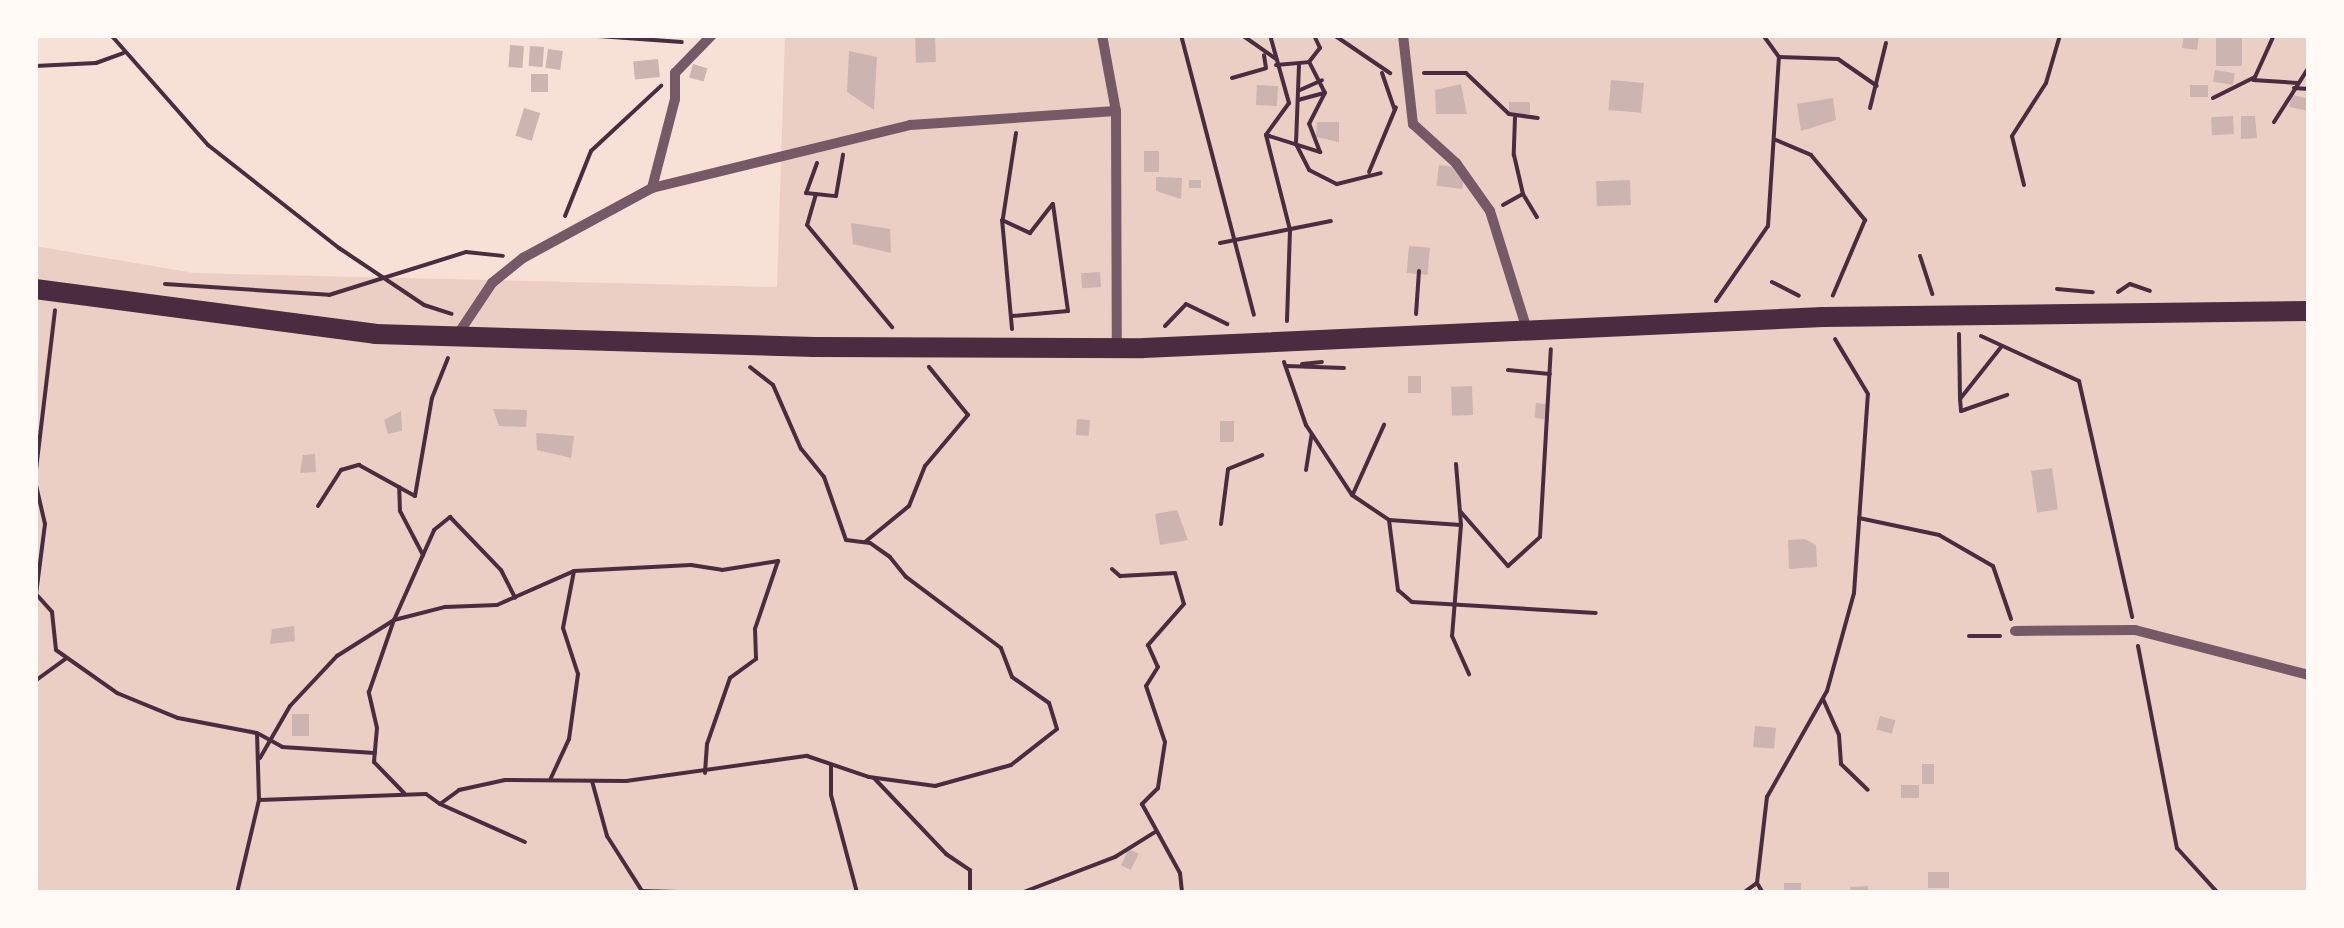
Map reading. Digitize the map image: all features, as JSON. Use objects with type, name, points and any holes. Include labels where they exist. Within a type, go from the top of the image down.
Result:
[{"type":"main road","points":[[35,289],[455,340],[1013,349],[1415,339],[1823,317],[2309,311]]},
{"type":"street","points":[[652,188],[675,99],[674,73],[712,35]]},
{"type":"street","points":[[1102,35],[1116,111],[1117,347]]},
{"type":"street","points":[[1403,35],[1409,73],[1406,90],[1419,133],[1448,154],[1490,212],[1528,332]]},
{"type":"street","points":[[455,340],[492,283],[523,258],[558,234],[652,188],[910,124],[1019,114],[1116,111]]},
{"type":"street","points":[[2015,632],[2134,630],[2309,674]]},
{"type":"path","points":[[111,35],[208,144],[385,279],[424,305],[468,318]]},
{"type":"path","points":[[584,35],[681,43],[695,35]]},
{"type":"path","points":[[1181,35],[1254,315]]},
{"type":"path","points":[[1242,35],[1276,62],[1299,65],[1310,62],[1320,48],[1314,35]]},
{"type":"path","points":[[1266,134],[1289,103],[1270,35]]},
{"type":"path","points":[[1334,35],[1382,73],[1395,110]]},
{"type":"path","points":[[1699,325],[1768,226],[1779,58],[1763,35]]},
{"type":"path","points":[[2024,185],[2012,136],[2046,83],[2060,35]]},
{"type":"path","points":[[2213,98],[2255,77],[2274,35]]},
{"type":"path","points":[[1870,108],[1886,43]]},
{"type":"path","points":[[35,66],[96,63],[124,53]]},
{"type":"path","points":[[1232,78],[1266,68],[1264,54]]},
{"type":"path","points":[[1779,58],[1838,58],[1878,86]]},
{"type":"path","points":[[1266,134],[1320,152],[1309,124],[1325,93],[1310,62]]},
{"type":"path","points":[[1299,65],[1296,144],[1309,170],[1337,184],[1381,173]]},
{"type":"path","points":[[2307,86],[2309,67]]},
{"type":"path","points":[[558,234],[591,152],[674,73]]},
{"type":"path","points":[[1382,73],[1466,73],[1516,117],[1538,118]]},
{"type":"path","points":[[2255,77],[2247,80],[2307,86]]},
{"type":"path","points":[[1299,90],[1322,80]]},
{"type":"path","points":[[2274,122],[2291,88],[2307,86]]},
{"type":"path","points":[[1369,174],[1406,90]]},
{"type":"path","points":[[1297,100],[1325,93]]},
{"type":"path","points":[[1013,349],[1002,220],[1019,114]]},
{"type":"path","points":[[1516,117],[1514,155],[1523,194],[1538,217]]},
{"type":"path","points":[[1266,134],[1290,230],[1287,366],[1312,434],[1352,495],[1389,520],[1461,526]]},
{"type":"path","points":[[824,145],[806,194],[836,196],[846,140]]},
{"type":"path","points":[[1764,893],[1757,883],[1768,797],[1823,699],[1854,593],[1868,394],[1823,317],[1866,220],[1810,155],[1776,140]]},
{"type":"path","points":[[816,194],[806,225],[857,294],[912,348],[968,415],[925,466],[908,506],[866,542]]},
{"type":"path","points":[[1490,212],[1523,194]]},
{"type":"path","points":[[1002,220],[1030,233],[1053,204],[1061,227],[1068,311],[1011,316]]},
{"type":"path","points":[[1220,243],[1330,220]]},
{"type":"path","points":[[157,283],[329,295],[466,252],[523,258]]},
{"type":"path","points":[[1920,256],[1938,315]]},
{"type":"path","points":[[1415,339],[1418,272]]},
{"type":"path","points":[[57,292],[35,479],[45,524],[36,594],[52,612],[56,650],[117,693],[178,718],[257,733],[282,747],[375,753]]},
{"type":"path","points":[[2007,395],[1961,411],[1959,324],[2079,381],[2178,848],[2218,893]]},
{"type":"path","points":[[1460,510],[1508,566],[1540,536],[1551,332]]},
{"type":"path","points":[[318,506],[341,470],[359,465],[415,496],[432,398],[455,340]]},
{"type":"path","points":[[440,804],[459,790],[504,780],[592,780],[705,773],[807,756],[874,778],[935,786],[1011,765],[1057,729],[1049,702],[1012,677],[1001,648],[866,542],[846,540],[824,478],[801,449],[773,385],[724,345]]},
{"type":"path","points":[[1960,399],[2002,347]]},
{"type":"path","points":[[1287,366],[1342,360]]},
{"type":"path","points":[[1287,366],[1344,368]]},
{"type":"path","points":[[1508,370],[1550,374]]},
{"type":"path","points":[[1352,495],[1384,426]]},
{"type":"path","points":[[1306,470],[1312,434]]},
{"type":"path","points":[[1221,524],[1228,469],[1262,455]]},
{"type":"path","points":[[1456,464],[1461,526],[1452,636],[1469,674]]},
{"type":"path","points":[[399,487],[400,511],[423,555]]},
{"type":"path","points":[[404,794],[374,762],[369,692],[394,620],[434,530],[450,517],[500,570],[514,598]]},
{"type":"path","points":[[1859,518],[1939,535],[1993,566],[2015,632],[1969,636]]},
{"type":"path","points":[[1389,520],[1398,590],[1412,602],[1596,613]]},
{"type":"path","points":[[258,762],[270,738],[337,656],[394,620],[514,598],[574,571],[691,565],[722,570],[778,560],[755,628],[756,659],[730,678],[707,744],[705,773]]},
{"type":"path","points":[[1112,568],[1120,576],[1175,574],[1184,604],[1148,646],[1158,667],[1146,686],[1165,742],[1158,788],[1142,804],[1180,873],[1182,893]]},
{"type":"path","points":[[550,780],[569,739],[578,674],[563,628],[574,571]]},
{"type":"path","points":[[35,682],[67,658]]},
{"type":"path","points":[[1823,699],[1838,736],[1841,764],[1868,790]]},
{"type":"path","points":[[237,893],[258,800],[257,733]]},
{"type":"path","points":[[831,765],[831,795],[857,893]]},
{"type":"path","points":[[874,778],[929,829],[946,854],[970,870],[970,893]]},
{"type":"path","points":[[592,780],[607,836],[642,891],[712,893]]},
{"type":"path","points":[[258,800],[426,794],[525,842]]},
{"type":"path","points":[[1021,893],[1115,858],[1156,832]]},
{"type":"path","points":[[1744,893],[1757,883]]},
{"type":"shaded area","points":[[785,35],[2309,35],[2309,893],[35,893],[35,246],[194,273],[777,287]]},
{"type":"building","points":[[935,35],[936,62],[916,63],[915,36]]},
{"type":"building","points":[[2184,35],[2199,35],[2197,50],[2182,48]]},
{"type":"building","points":[[2216,35],[2242,35],[2242,66],[2216,66]]},
{"type":"building","points":[[510,45],[524,46],[522,68],[508,67]]},
{"type":"building","points":[[530,46],[544,47],[543,67],[529,66]]},
{"type":"building","points":[[548,49],[563,51],[560,70],[545,68]]},
{"type":"building","points":[[849,51],[877,57],[874,110],[847,92]]},
{"type":"building","points":[[658,59],[660,77],[635,80],[633,62]]},
{"type":"building","points":[[693,64],[707,68],[704,82],[689,77]]},
{"type":"building","points":[[2215,70],[2235,73],[2233,85],[2213,82]]},
{"type":"building","points":[[531,74],[548,74],[548,92],[531,92]]},
{"type":"building","points":[[1611,80],[1644,83],[1641,113],[1608,110]]},
{"type":"building","points":[[1461,84],[1467,114],[1436,114],[1435,90]]},
{"type":"building","points":[[1257,85],[1278,86],[1277,106],[1256,105]]},
{"type":"building","points":[[2190,85],[2208,85],[2208,97],[2190,97]]},
{"type":"building","points":[[2292,95],[2309,99],[2306,111],[2289,107]]},
{"type":"building","points":[[1833,98],[1836,120],[1801,131],[1797,104]]},
{"type":"building","points":[[1509,102],[1530,102],[1530,114],[1509,114]]},
{"type":"building","points":[[524,108],[540,113],[532,141],[516,136]]},
{"type":"building","points":[[2233,116],[2234,134],[2212,135],[2211,117]]},
{"type":"building","points":[[2241,116],[2255,116],[2257,138],[2241,139]]},
{"type":"building","points":[[1317,122],[1339,122],[1339,142],[1316,137]]},
{"type":"building","points":[[1144,151],[1159,151],[1159,172],[1144,172]]},
{"type":"building","points":[[1439,165],[1465,168],[1462,189],[1436,186]]},
{"type":"building","points":[[1156,177],[1182,178],[1181,199],[1156,191]]},
{"type":"building","points":[[1189,180],[1201,180],[1201,188],[1189,188]]},
{"type":"building","points":[[1630,180],[1631,205],[1597,206],[1596,181]]},
{"type":"building","points":[[851,223],[890,229],[891,253],[853,244]]},
{"type":"building","points":[[1409,246],[1430,248],[1428,275],[1407,273]]},
{"type":"building","points":[[1100,272],[1101,287],[1082,288],[1081,273]]},
{"type":"building","points":[[1408,376],[1421,376],[1421,393],[1408,393]]},
{"type":"building","points":[[1472,386],[1473,415],[1452,416],[1451,387]]},
{"type":"building","points":[[1536,403],[1546,404],[1544,419],[1534,418]]},
{"type":"building","points":[[493,409],[527,410],[526,427],[499,426]]},
{"type":"building","points":[[401,411],[402,431],[388,434],[384,420]]},
{"type":"building","points":[[1077,419],[1090,420],[1089,436],[1076,435]]},
{"type":"building","points":[[1220,421],[1234,421],[1234,442],[1220,442]]},
{"type":"building","points":[[536,433],[574,436],[571,458],[537,450]]},
{"type":"building","points":[[315,454],[316,472],[300,473],[303,455]]},
{"type":"building","points":[[2052,468],[2058,510],[2037,513],[2031,471]]},
{"type":"building","points":[[1177,510],[1188,540],[1160,545],[1155,514]]},
{"type":"building","points":[[1804,539],[1816,545],[1817,567],[1789,569],[1788,540]]},
{"type":"building","points":[[294,626],[295,641],[270,644],[272,629]]},
{"type":"building","points":[[292,714],[309,714],[309,736],[292,736]]},
{"type":"building","points":[[1880,716],[1895,720],[1892,734],[1876,730]]},
{"type":"building","points":[[1755,726],[1776,728],[1774,749],[1753,747]]},
{"type":"building","points":[[1922,764],[1934,764],[1934,784],[1922,784]]},
{"type":"building","points":[[1901,785],[1919,785],[1919,798],[1901,798]]},
{"type":"building","points":[[1129,849],[1139,854],[1131,870],[1121,865]]},
{"type":"building","points":[[1928,872],[1949,872],[1949,888],[1928,888]]},
{"type":"building","points":[[1784,883],[1801,883],[1801,893],[1784,893]]},
{"type":"building","points":[[1868,886],[1868,893],[1851,893],[1850,887]]}]
